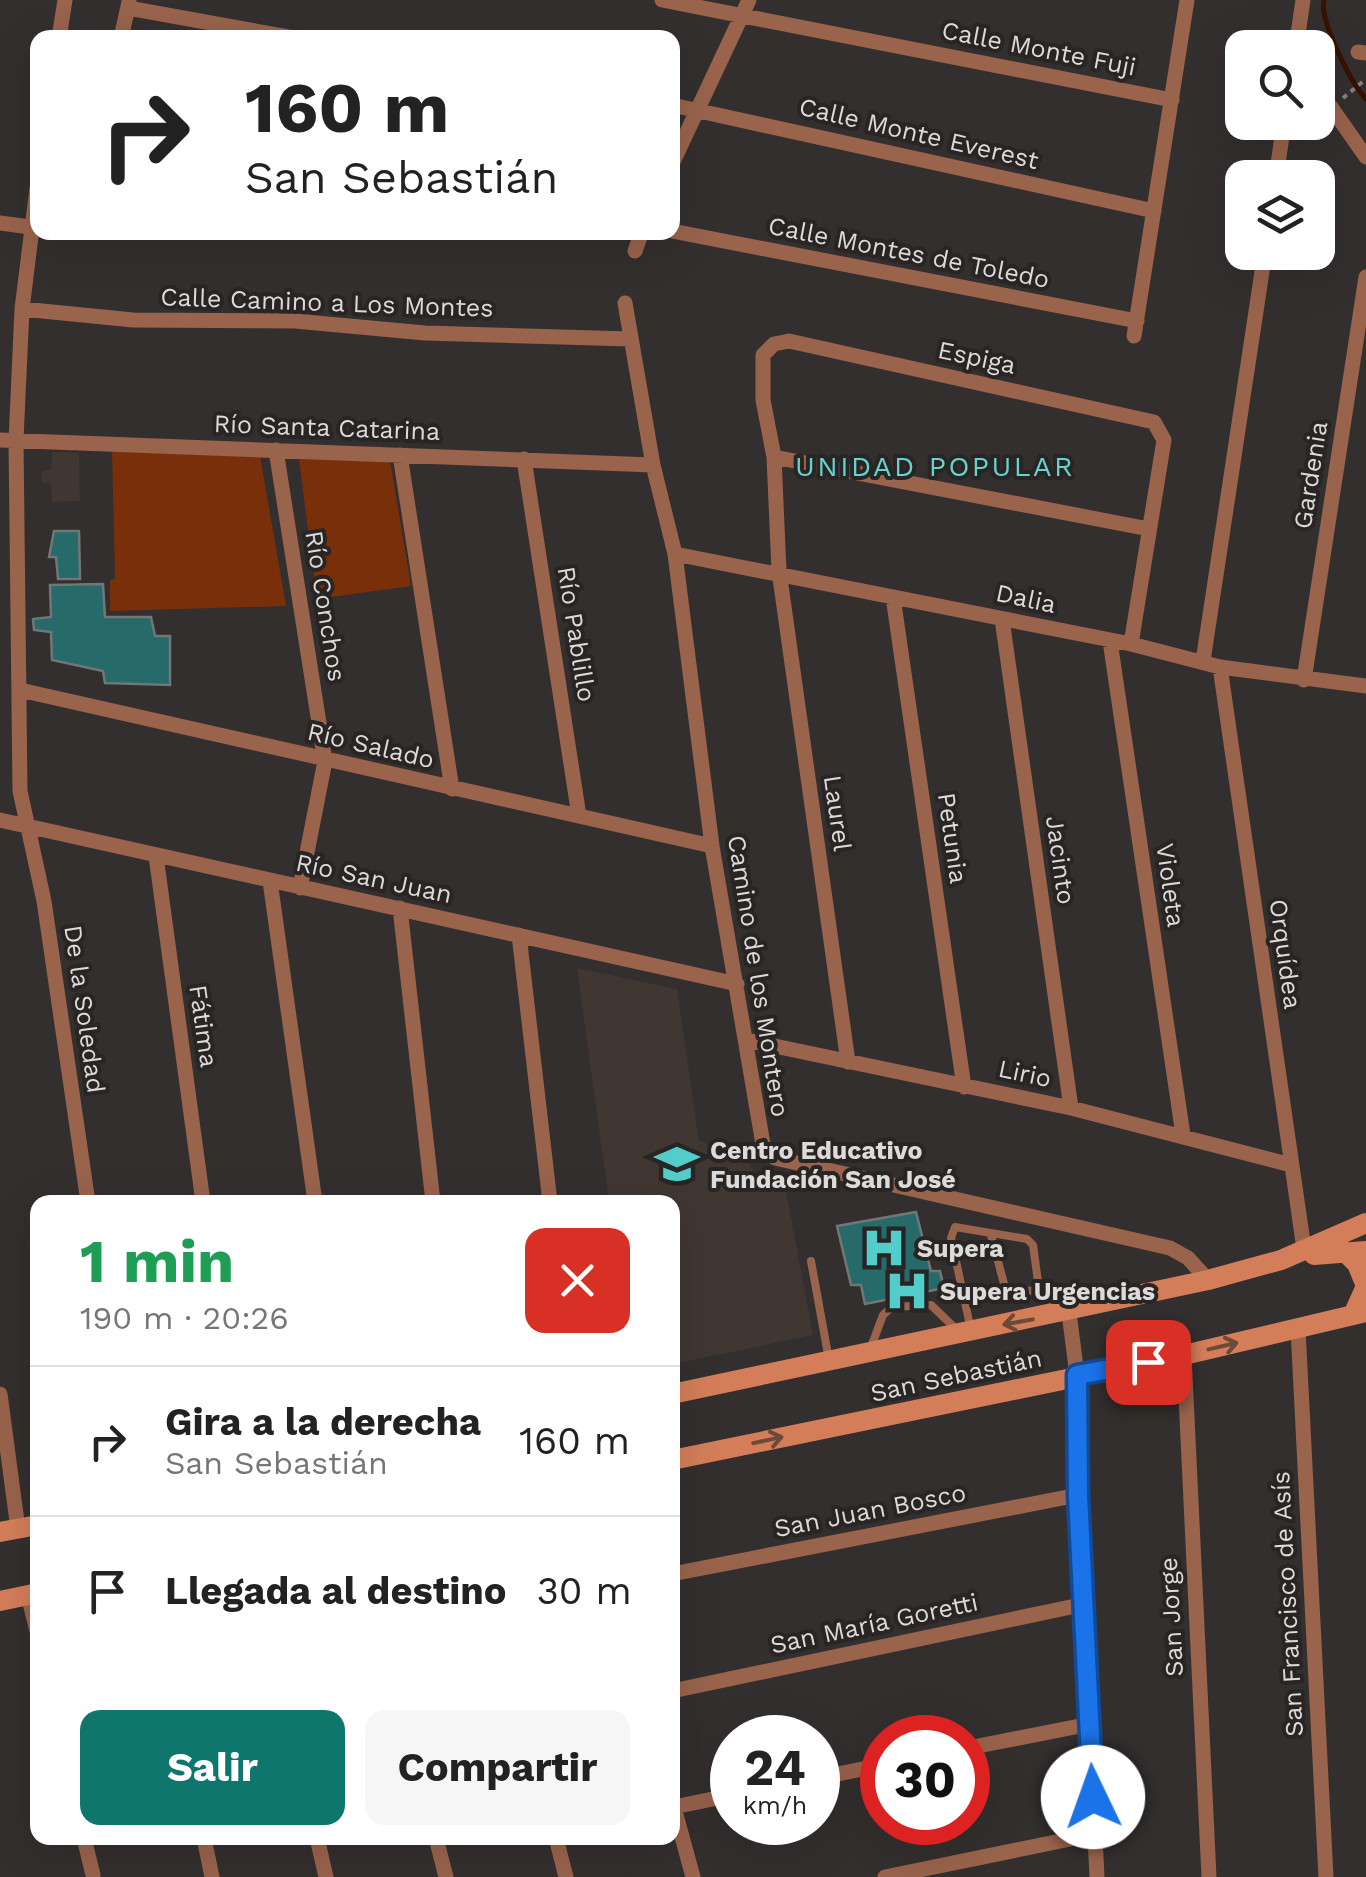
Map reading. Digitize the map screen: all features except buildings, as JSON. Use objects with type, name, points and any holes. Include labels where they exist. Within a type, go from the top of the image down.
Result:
[{"type":"main road","name":"San Sebastián","points":[[680,1392],[965,1331],[1069,1313],[1208,1280],[1281,1260],[1366,1223]]},
{"type":"main road","points":[[1344,1251],[1357,1264],[1366,1286],[1359,1314]]},
{"type":"main road","points":[[1281,1260],[1366,1251]]},
{"type":"main road","name":"San Sebastián","points":[[680,1458],[1184,1356],[1359,1314]]},
{"type":"main road","points":[[0,1601],[30,1595]]},
{"type":"street","points":[[60,30],[65,0]]},
{"type":"street","name":"Calle Monte Fuji","points":[[662,0],[1172,100]]},
{"type":"street","points":[[680,147],[749,0]]},
{"type":"street","points":[[1154,210],[1187,0]]},
{"type":"street","points":[[1299,30],[1303,0]]},
{"type":"street","points":[[123,30],[128,4],[255,30]]},
{"type":"street","name":"Calle Monte Everest","points":[[680,106],[1154,210]]},
{"type":"street","points":[[1335,113],[1366,157]]},
{"type":"street","name":"Calle Montes de Toledo","points":[[680,233],[1135,328],[1154,210]]},
{"type":"street","points":[[0,223],[30,227]]},
{"type":"street","name":"De la Soledad","points":[[30,227],[8,440],[20,690],[20,791],[44,901],[87,1195]]},
{"type":"street","points":[[635,252],[639,240]]},
{"type":"street","points":[[1203,662],[1262,270]]},
{"type":"street","name":"Gardenia","points":[[1304,680],[1366,277]]},
{"type":"street","name":"Camino de los Montero","points":[[624,304],[653,465],[676,554],[712,846],[761,1144],[768,1155],[1170,1248],[1188,1258],[1208,1280]]},
{"type":"street","name":"Calle Camino a Los Montes","points":[[22,309],[133,320],[295,322],[426,332],[630,339]]},
{"type":"street","name":"Espiga","points":[[789,341],[1154,422],[1164,440],[1149,529]]},
{"type":"street","name":"Laurel","points":[[789,341],[774,344],[762,363],[774,457],[779,572],[848,1062]]},
{"type":"street","name":"Río Santa Catarina","points":[[8,440],[653,465]]},
{"type":"street","name":"Río Conchos","points":[[276,450],[325,761],[300,888]]},
{"type":"street","points":[[400,455],[452,789]]},
{"type":"street","points":[[774,457],[1149,529],[1131,644]]},
{"type":"street","name":"Río Pablillo","points":[[524,459],[579,816]]},
{"type":"street","name":"Dalia","points":[[676,554],[1131,644],[1220,667],[1366,686]]},
{"type":"street","name":"Petunia","points":[[893,597],[964,1086]]},
{"type":"street","name":"Jacinto","points":[[1002,619],[1071,1108]]},
{"type":"street","name":"Violeta","points":[[1110,642],[1183,1135]]},
{"type":"street","name":"Orquídea","points":[[1220,667],[1291,1165],[1310,1248]]},
{"type":"street","name":"Río Salado","points":[[20,690],[712,846]]},
{"type":"street","name":"Río San Juan","points":[[0,820],[737,984]]},
{"type":"street","name":"Fátima","points":[[156,856],[202,1195]]},
{"type":"street","points":[[270,881],[314,1195]]},
{"type":"street","points":[[400,908],[432,1195]]},
{"type":"street","points":[[519,935],[549,1195]]},
{"type":"street","name":"Lirio","points":[[746,1040],[1071,1108],[1291,1165]]},
{"type":"street","points":[[1069,1313],[1077,1375],[1078,1495],[1097,1877]]},
{"type":"street","name":"San Francisco de Asís","points":[[1298,1329],[1326,1877]]},
{"type":"street","name":"San Jorge","points":[[1184,1356],[1209,1877]]},
{"type":"street","points":[[0,1394],[18,1529]]},
{"type":"street","name":"San Juan Bosco","points":[[680,1572],[1078,1495]]},
{"type":"street","name":"San María Goretti","points":[[680,1689],[1085,1604]]},
{"type":"street","points":[[990,1744],[1090,1724]]},
{"type":"street","points":[[680,1803],[710,1798]]},
{"type":"street","points":[[680,1830],[693,1877]]},
{"type":"street","points":[[886,1877],[1095,1834]]},
{"type":"street","points":[[86,1845],[95,1876]]},
{"type":"street","points":[[205,1845],[212,1877]]},
{"type":"street","points":[[319,1845],[326,1877]]},
{"type":"street","points":[[438,1845],[446,1877]]},
{"type":"street","points":[[558,1845],[566,1877]]},
{"type":"lane","points":[[965,1331],[951,1230],[1027,1239],[1033,1245],[1037,1292],[1007,1296],[991,1235]]},
{"type":"lane","points":[[810,1261],[829,1360]]},
{"type":"lane","points":[[868,1352],[892,1306],[931,1304],[965,1331]]},
{"type":"path","points":[[1346,96],[1365,80]]},
{"type":"shaded area","points":[[112,450],[260,456],[286,606],[110,611],[110,580],[115,579]]},
{"type":"shaded area","points":[[52,452],[79,453],[80,501],[52,502],[51,484],[42,483],[41,472],[51,469]]},
{"type":"shaded area","points":[[386,458],[391,466],[411,586],[317,599],[299,459]]},
{"type":"shaded area","name":"Centro Educativo Fundación San José","points":[[577,968],[677,989],[699,1141],[745,1154],[754,1173],[783,1175],[813,1335],[680,1363],[680,1195],[608,1195]]},
{"type":"waterway","points":[[1324,0],[1326,22],[1338,51],[1366,99]]},
{"type":"place","name":"Centro Educativo Fundación San José","points":[[677,1164]]},
{"type":"place","name":"Supera","points":[[884,1248]]},
{"type":"place","name":"Supera Urgencias","points":[[907,1291]]},
{"type":"district","name":"UNIDAD POPULAR","points":[[935,466]]},
{"type":"route","points":[[1093,1797],[1078,1495],[1077,1375],[1148,1362]]}]
